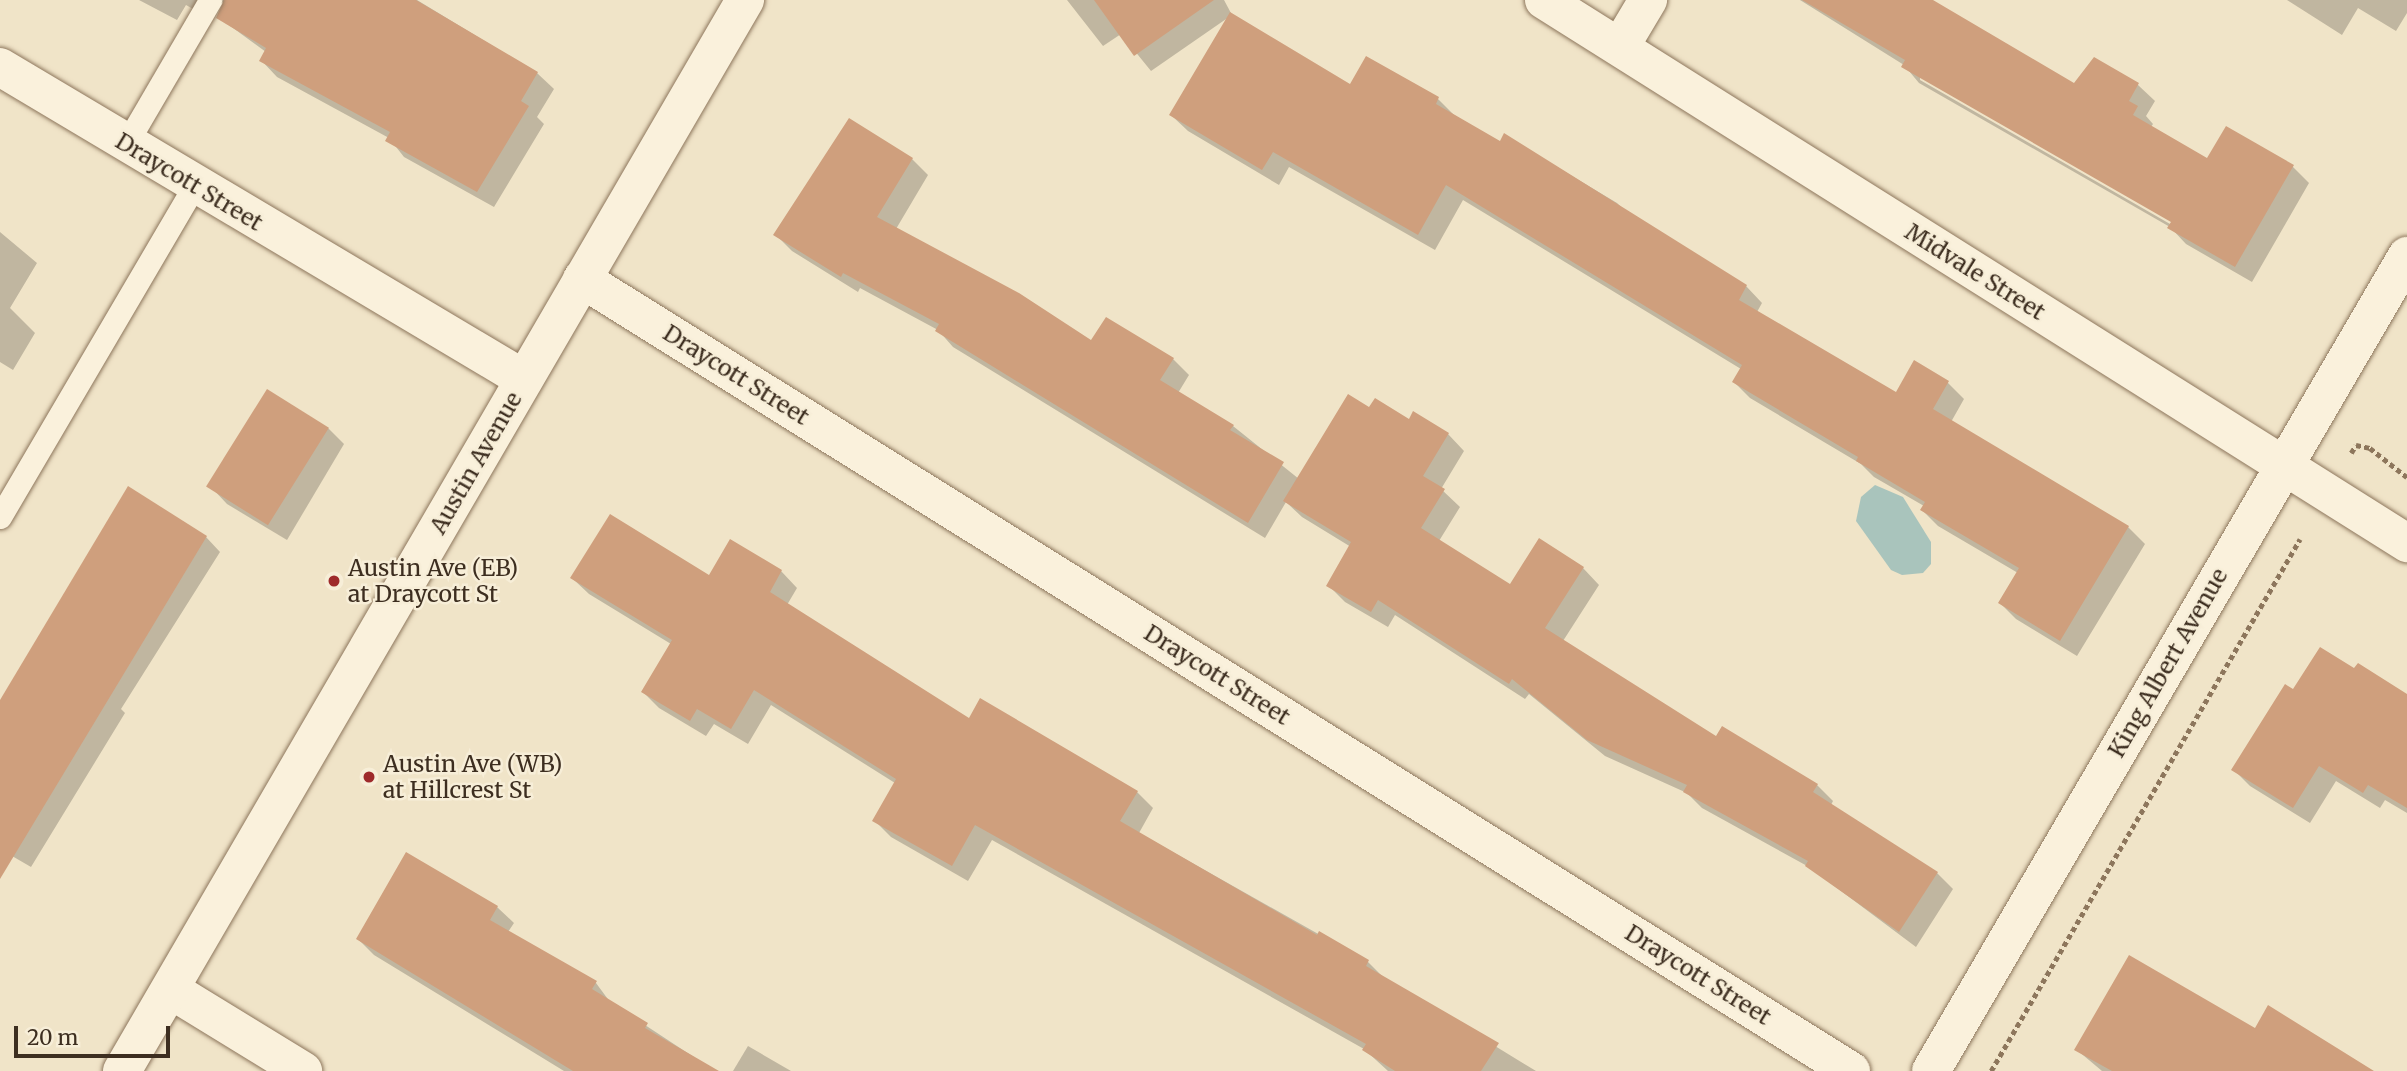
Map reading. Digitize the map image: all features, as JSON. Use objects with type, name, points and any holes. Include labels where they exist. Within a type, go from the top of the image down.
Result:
[{"type":"street","name":"Austin Avenue","points":[[122,1071],[745,0]]},
{"type":"street","name":"Midvale Street","points":[[1544,0],[2407,542]]},
{"type":"street","points":[[1620,47],[1648,0]]},
{"type":"street","name":"Draycott Street","points":[[0,67],[194,186],[524,379]]},
{"type":"street","name":"King Albert Avenue","points":[[1931,1071],[2407,256]]},
{"type":"street","name":"Draycott Street","points":[[582,279],[1851,1071]]},
{"type":"street","points":[[171,990],[303,1071]]},
{"type":"lane","points":[[125,144],[209,0]]},
{"type":"lane","points":[[0,517],[194,186]]},
{"type":"path","points":[[2356,445],[2370,449],[2407,477]]},
{"type":"path","points":[[1991,1071],[2302,536]]},
{"type":"water","points":[[1875,485],[1903,497],[1931,542],[1931,564],[1923,573],[1902,575],[1891,570],[1856,521],[1861,497]]},
{"type":"building","points":[[224,0],[416,0],[538,72],[521,101],[529,106],[477,192],[385,141],[390,132],[259,61],[266,48],[216,18]]},
{"type":"building","points":[[1094,0],[1214,0],[1134,56]]},
{"type":"building","points":[[1802,0],[1933,0],[2074,83],[2094,57],[2139,83],[2129,101],[2138,106],[2133,115],[2207,158],[2226,126],[2294,165],[2235,267],[2167,228],[2171,222],[1901,67],[1905,60]]},
{"type":"building","points":[[1230,12],[1350,84],[1366,56],[1439,97],[1436,104],[1500,141],[1504,133],[1747,285],[1739,300],[1896,392],[1914,360],[1949,381],[1933,409],[2129,526],[2060,641],[1998,603],[2019,568],[1920,510],[1925,502],[1856,461],[1858,457],[1732,382],[1742,365],[1446,185],[1418,235],[1273,152],[1262,170],[1169,115]]},
{"type":"building","points":[[849,118],[913,158],[877,217],[1019,293],[1091,340],[1106,317],[1174,358],[1160,380],[1234,425],[1230,430],[1284,462],[1248,523],[935,331],[939,324],[843,273],[841,277],[773,235]]},
{"type":"building","points":[[267,389],[329,428],[268,525],[206,487]]},
{"type":"building","points":[[1348,394],[1369,407],[1375,398],[1409,419],[1413,411],[1449,433],[1423,476],[1445,489],[1421,528],[1510,584],[1539,538],[1584,567],[1545,628],[1716,736],[1722,726],[1818,784],[1813,792],[1938,872],[1899,932],[1805,866],[1808,861],[1683,792],[1687,785],[1587,740],[1512,679],[1509,684],[1378,600],[1371,612],[1326,586],[1351,542],[1283,501]]},
{"type":"building","points":[[128,486],[207,536],[0,879],[0,700]]},
{"type":"building","points":[[610,514],[709,575],[730,539],[782,570],[770,592],[969,718],[980,698],[1138,791],[1120,821],[1317,935],[1319,931],[1369,960],[1366,966],[1499,1043],[1481,1071],[1395,1071],[1362,1050],[1366,1044],[975,825],[952,866],[872,821],[896,779],[754,690],[731,729],[697,709],[690,721],[641,692],[672,640],[570,578]]},
{"type":"building","points":[[2320,647],[2354,668],[2358,663],[2407,694],[2407,808],[2368,785],[2363,793],[2319,766],[2293,808],[2231,770],[2285,684],[2293,689]]},
{"type":"building","points":[[406,852],[498,906],[490,920],[597,981],[592,989],[648,1023],[645,1028],[719,1071],[573,1071],[356,939]]},
{"type":"building","points":[[2129,955],[2255,1028],[2268,1005],[2374,1071],[2112,1071],[2074,1050]]},
{"type":"place","name":"Austin Ave (EB) at Draycott St","points":[[334,581]]},
{"type":"place","name":"Austin Ave (WB) at Hillcrest St","points":[[369,777]]}]
